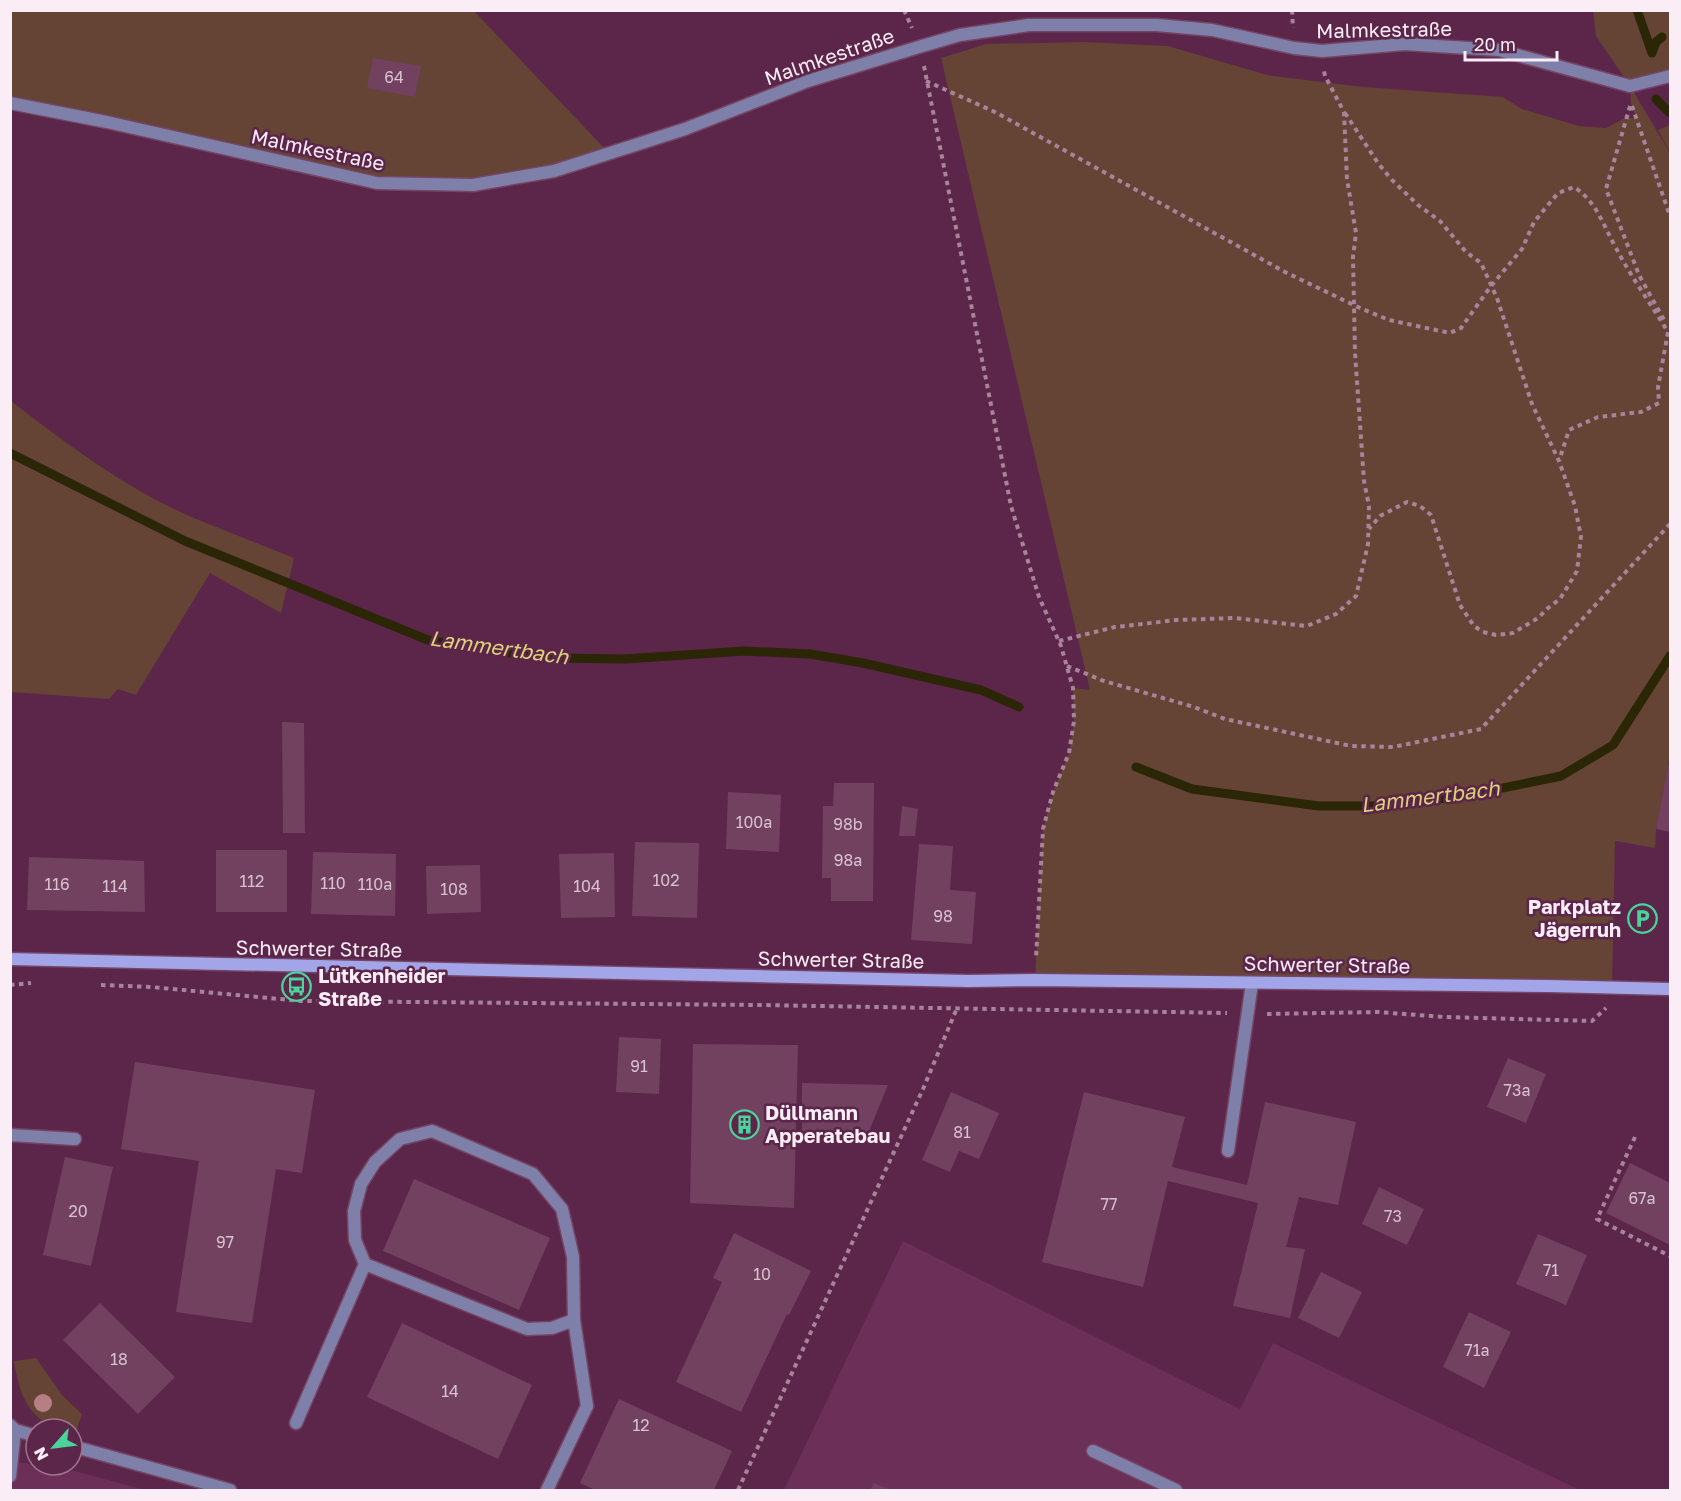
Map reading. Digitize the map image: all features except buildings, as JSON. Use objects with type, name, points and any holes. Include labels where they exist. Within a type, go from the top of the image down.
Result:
[{"type":"main road","name":"Schwerter Straße","points":[[10,959],[968,981],[1252,982],[1671,989]]},
{"type":"street","name":"Malmkestraße","points":[[10,103],[107,122],[377,183],[473,186],[554,171],[685,129],[808,81],[922,46],[960,35],[1029,25],[1157,25],[1212,30],[1294,48],[1322,51],[1405,44],[1498,50],[1630,86],[1671,76]]},
{"type":"street","points":[[1228,1152],[1252,982]]},
{"type":"street","points":[[547,1491],[587,1406],[574,1320],[573,1257],[562,1209],[533,1174],[432,1131],[399,1139],[375,1162],[361,1184],[354,1212],[355,1240],[365,1264],[526,1329],[552,1328],[574,1320]]},
{"type":"street","points":[[10,1135],[75,1139]]},
{"type":"street","points":[[296,1423],[365,1264]]},
{"type":"street","points":[[10,1476],[13,1427]]},
{"type":"street","points":[[84,1449],[230,1491]]},
{"type":"street","points":[[1093,1451],[1176,1491]]},
{"type":"path","points":[[922,46],[926,81],[1011,506],[1039,597],[1059,641],[1073,688],[1074,721],[1069,753],[1053,792],[1043,829],[1035,980]]},
{"type":"path","points":[[1322,51],[1325,76],[1344,112],[1378,163],[1391,179],[1440,221],[1466,252],[1481,263],[1532,404],[1559,461],[1575,506],[1581,537],[1577,571],[1560,600],[1538,618],[1512,633],[1496,635],[1483,632],[1467,616],[1460,605],[1441,540],[1431,515],[1420,506],[1407,502],[1380,516],[1368,530]]},
{"type":"path","points":[[926,81],[994,112],[1285,272],[1389,320],[1450,333],[1461,327],[1522,249],[1534,222],[1558,193],[1574,187],[1584,194],[1605,222],[1615,247],[1671,337]]},
{"type":"path","points":[[1559,461],[1569,430],[1598,417],[1641,412],[1659,404],[1658,387],[1668,332],[1639,275],[1606,189],[1631,103],[1671,216]]},
{"type":"path","points":[[1059,641],[1115,627],[1178,620],[1235,618],[1307,626],[1336,614],[1356,596],[1368,544],[1369,506],[1364,481],[1353,304],[1353,257],[1356,233],[1347,179],[1344,112]]},
{"type":"path","points":[[1067,665],[1104,681],[1194,707],[1225,719],[1351,746],[1393,747],[1481,729],[1671,524]]},
{"type":"path","points":[[738,1491],[923,1089],[968,981]]},
{"type":"path","points":[[10,985],[33,983]]},
{"type":"path","points":[[92,985],[151,987],[301,1001],[957,1008],[1247,1014],[1378,1012],[1444,1017],[1592,1021],[1627,988]]},
{"type":"path","points":[[1635,1137],[1597,1219],[1671,1256]]},
{"type":"shaded area","points":[[10,11],[474,11],[610,154],[473,185],[377,183],[11,103]]},
{"type":"shaded area","points":[[1593,11],[1670,11],[1670,76],[1630,86],[1596,36]]},
{"type":"shaded area","points":[[1085,42],[1168,46],[1267,75],[1363,87],[1503,97],[1522,109],[1579,126],[1606,128],[1627,117],[1636,119],[1631,103],[1630,86],[1670,153],[1670,756],[1656,829],[1655,848],[1615,841],[1612,988],[1035,980],[1043,829],[1053,792],[1069,753],[1074,721],[1073,688],[1090,690],[941,58],[986,44]]},
{"type":"shaded area","points":[[1670,125],[1670,152],[1658,130]]},
{"type":"shaded area","points":[[10,400],[73,448],[140,491],[187,515],[294,558],[281,613],[210,573],[136,695],[118,689],[109,699],[11,692]]},
{"type":"shaded area","points":[[903,1241],[1240,1409],[1273,1343],[1580,1490],[784,1490]]},
{"type":"shaded area","points":[[36,1358],[62,1395],[82,1414],[81,1417],[37,1416],[30,1408],[19,1386],[14,1361]]},
{"type":"shaded area","points":[[10,1461],[24,1463],[24,1477],[84,1477],[84,1474],[145,1490],[11,1490]]},
{"type":"waterway","points":[[1637,10],[1652,53]]},
{"type":"waterway","points":[[1652,53],[1656,42],[1662,37]]},
{"type":"waterway","points":[[1656,99],[1670,113]]},
{"type":"waterway","name":"Lammertbach","points":[[10,453],[185,541],[428,640],[552,658],[625,659],[744,651],[810,654],[863,663],[981,690],[1019,707]]},
{"type":"waterway","name":"Lammertbach","points":[[1136,767],[1192,789],[1319,806],[1385,806],[1469,795],[1561,776],[1613,745],[1670,656]]},
{"type":"place","name":"Parkplatz Jägerruh","points":[[1642,918]]},
{"type":"place","name":"Lütkenheider Straße","points":[[297,986]]},
{"type":"place","name":"Düllmann Apperatebau","points":[[744,1124]]}]
